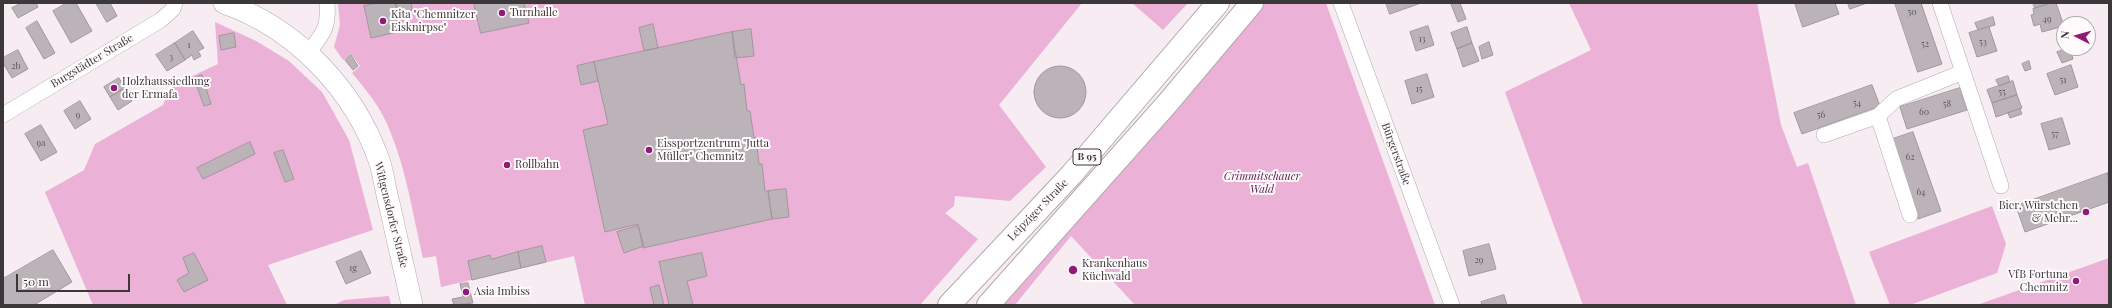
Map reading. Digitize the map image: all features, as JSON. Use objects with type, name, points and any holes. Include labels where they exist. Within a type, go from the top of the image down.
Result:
[{"type":"main road","name":"Leipziger Straße","points":[[949,305],[1071,174],[1218,3]]},
{"type":"main road","name":"B 95","points":[[988,305],[1166,105],[1252,3]]},
{"type":"street","name":"Burgstädter Straße","points":[[3,115],[161,20],[173,9],[175,3]]},
{"type":"street","name":"Wittgensdorfer Straße","points":[[224,3],[255,16],[308,52],[340,89],[360,118],[380,163],[412,305]]},
{"type":"street","points":[[308,52],[324,32],[328,18],[327,3]]},
{"type":"street","name":"Bürgerstraße","points":[[1341,3],[1452,305]]},
{"type":"street","points":[[1940,3],[2001,186]]},
{"type":"street","points":[[1824,135],[1878,116],[1896,98],[1963,72]]},
{"type":"street","points":[[1878,116],[1910,215]]},
{"type":"green space","name":"Eissportzentrum \"Jutta Müller\" Chemnitz","points":[[338,3],[1082,3],[999,105],[1046,167],[1010,201],[955,196],[954,206],[945,213],[978,239],[920,305],[585,305],[574,256],[441,287],[436,256],[423,258],[401,162],[387,123],[374,100],[352,73],[360,66],[351,54],[343,60],[334,47],[340,25]]},
{"type":"green space","points":[[1132,3],[1188,3],[1163,30]]},
{"type":"green space","name":"Crimmitschauer Wald","points":[[1258,3],[1326,3],[1435,305],[1135,305],[1071,236],[1015,305],[997,305]]},
{"type":"green space","points":[[1569,3],[1757,3],[1781,125],[1797,167],[1808,163],[1856,305],[1583,305],[1505,92],[1591,50]]},
{"type":"green space","points":[[215,22],[256,41],[289,61],[322,92],[349,140],[373,230],[268,265],[287,305],[93,305],[45,192],[84,170],[95,144],[163,105],[171,86],[218,64]]},
{"type":"green space","points":[[1992,206],[2006,244],[1997,273],[1910,305],[1890,305],[1869,252]]},
{"type":"green space","name":"VfB Fortuna Chemnitz","points":[[2109,258],[2109,305],[1977,305]]},
{"type":"green space","points":[[389,296],[391,305],[334,305],[344,300]]},
{"type":"building","points":[[22,3],[36,3],[38,7],[18,18],[12,8]]},
{"type":"building","points":[[67,3],[76,3],[92,31],[71,43],[53,11]]},
{"type":"building","points":[[96,3],[110,3],[117,16],[107,22]]},
{"type":"building","name":"Kita \"Chemnitzer Eisknirpse\"","points":[[378,3],[396,3],[402,31],[371,38],[364,6]]},
{"type":"building","points":[[396,3],[411,3],[412,9],[406,19],[399,21]]},
{"type":"building","name":"Turnhalle","points":[[474,3],[524,3],[529,23],[481,33]]},
{"type":"building","points":[[1386,3],[1421,3],[1390,14]]},
{"type":"building","points":[[1460,3],[1466,19],[1458,22],[1451,4]]},
{"type":"building","points":[[1795,3],[1835,3],[1839,14],[1803,27]]},
{"type":"building","points":[[1848,3],[1867,3],[1850,9]]},
{"type":"building","points":[[1895,3],[1921,3],[1942,64],[1918,72]]},
{"type":"building","points":[[2033,3],[2051,3],[2035,8]]},
{"type":"building","points":[[2051,3],[2056,3],[2061,16],[2056,16],[2056,28],[2042,32],[2040,24],[2034,26],[2031,15],[2034,14],[2033,9]]},
{"type":"building","points":[[1993,17],[1995,25],[1978,30],[1975,23]]},
{"type":"building","points":[[37,21],[55,53],[44,59],[26,28]]},
{"type":"building","points":[[653,24],[658,48],[644,51],[639,28]]},
{"type":"building","points":[[1428,26],[1434,45],[1416,51],[1410,32]]},
{"type":"building","points":[[1467,27],[1472,43],[1457,49],[1451,33]]},
{"type":"building","points":[[1989,27],[1997,51],[1977,57],[1969,33]]},
{"type":"building","points":[[751,29],[754,56],[735,58],[732,32]]},
{"type":"building","points":[[193,31],[204,48],[198,51],[201,56],[194,60],[192,55],[185,60],[175,43]]},
{"type":"building","points":[[732,32],[741,85],[744,84],[747,111],[750,111],[754,138],[756,137],[759,164],[762,164],[765,191],[768,191],[772,219],[643,248],[638,224],[605,232],[583,130],[608,124],[594,62]]},
{"type":"building","points":[[234,33],[236,47],[221,50],[219,36]]},
{"type":"building","points":[[1489,42],[1493,55],[1482,59],[1479,47]]},
{"type":"building","points":[[175,43],[185,60],[167,71],[156,55]]},
{"type":"building","points":[[1472,43],[1479,61],[1463,67],[1457,49]]},
{"type":"building","points":[[18,50],[28,69],[12,78],[3,63],[3,58]]},
{"type":"building","points":[[351,55],[358,66],[353,70],[345,60]]},
{"type":"building","points":[[2059,56],[2072,56],[2073,59],[2062,63]]},
{"type":"building","points":[[2029,61],[2031,69],[2025,71],[2022,64]]},
{"type":"building","points":[[594,62],[598,81],[581,85],[577,66]]},
{"type":"building","points":[[2071,65],[2078,87],[2055,95],[2047,74]]},
{"type":"building","points":[[1060,66],[1074,70],[1082,78],[1086,92],[1082,106],[1074,114],[1060,118],[1046,114],[1038,106],[1034,92],[1038,78],[1046,70]]},
{"type":"building","points":[[1427,74],[1434,97],[1412,104],[1405,81]]},
{"type":"building","points":[[202,75],[211,104],[204,106],[194,78]]},
{"type":"building","points":[[2008,76],[2010,82],[1999,86],[1996,80]]},
{"type":"building","name":"Holzhaussiedlung der Ermafa","points":[[119,78],[125,88],[110,97],[104,87]]},
{"type":"building","points":[[2013,81],[2017,95],[1992,103],[1987,90]]},
{"type":"building","points":[[1872,85],[1880,106],[1802,134],[1794,113]]},
{"type":"building","points":[[125,88],[132,101],[118,110],[110,97]]},
{"type":"building","points":[[1960,88],[1967,110],[1907,129],[1900,107]]},
{"type":"building","points":[[2017,95],[2022,108],[1996,117],[1992,103]]},
{"type":"building","points":[[80,101],[91,119],[75,129],[64,111]]},
{"type":"building","points":[[2020,109],[2022,114],[2010,118],[2008,113]]},
{"type":"building","points":[[2062,118],[2070,144],[2049,150],[2041,124]]},
{"type":"building","points":[[41,125],[57,152],[41,161],[25,134]]},
{"type":"building","points":[[1913,132],[1941,211],[1918,219],[1890,140]]},
{"type":"building","points":[[250,142],[255,154],[203,179],[197,168]]},
{"type":"building","points":[[283,150],[294,179],[285,182],[274,153]]},
{"type":"building","points":[[2108,173],[2109,202],[2025,232],[2016,206]]},
{"type":"building","points":[[786,189],[789,217],[772,219],[768,191]]},
{"type":"building","points":[[638,226],[644,246],[624,253],[617,232]]},
{"type":"building","points":[[1489,244],[1496,269],[1469,276],[1463,251]]},
{"type":"building","points":[[542,246],[546,262],[521,268],[518,252]]},
{"type":"building","points":[[53,250],[72,282],[34,305],[3,305],[3,279]]},
{"type":"building","points":[[361,251],[371,273],[346,284],[336,262]]},
{"type":"building","points":[[518,252],[521,268],[472,280],[468,261],[490,255],[491,259]]},
{"type":"building","points":[[194,253],[208,280],[184,292],[177,280],[189,273],[183,258]]},
{"type":"building","points":[[702,253],[707,276],[687,281],[693,305],[669,305],[659,262]]},
{"type":"building","name":"Asia Imbiss","points":[[468,283],[473,303],[454,305],[452,299],[463,297],[460,284]]},
{"type":"building","points":[[659,285],[664,305],[654,305],[650,288]]},
{"type":"building","points":[[1504,295],[1507,305],[1482,305],[1481,302]]},
{"type":"place","name":"Turnhalle","points":[[502,13]]},
{"type":"place","name":"Kita \"Chemnitzer Eisknirpse\"","points":[[383,21]]},
{"type":"place","name":"Holzhaussiedlung der Ermafa","points":[[114,88]]},
{"type":"place","name":"Eissportzentrum \"Jutta Müller\" Chemnitz","points":[[649,150]]},
{"type":"place","name":"Rollbahn","points":[[507,165]]},
{"type":"place","name":"Bier, Würstchen & Mehr...","points":[[2086,212]]},
{"type":"place","name":"Krankenhaus Küchwald","points":[[1073,270]]},
{"type":"place","name":"VfB Fortuna Chemnitz","points":[[2076,281]]},
{"type":"place","name":"Asia Imbiss","points":[[466,292]]}]
